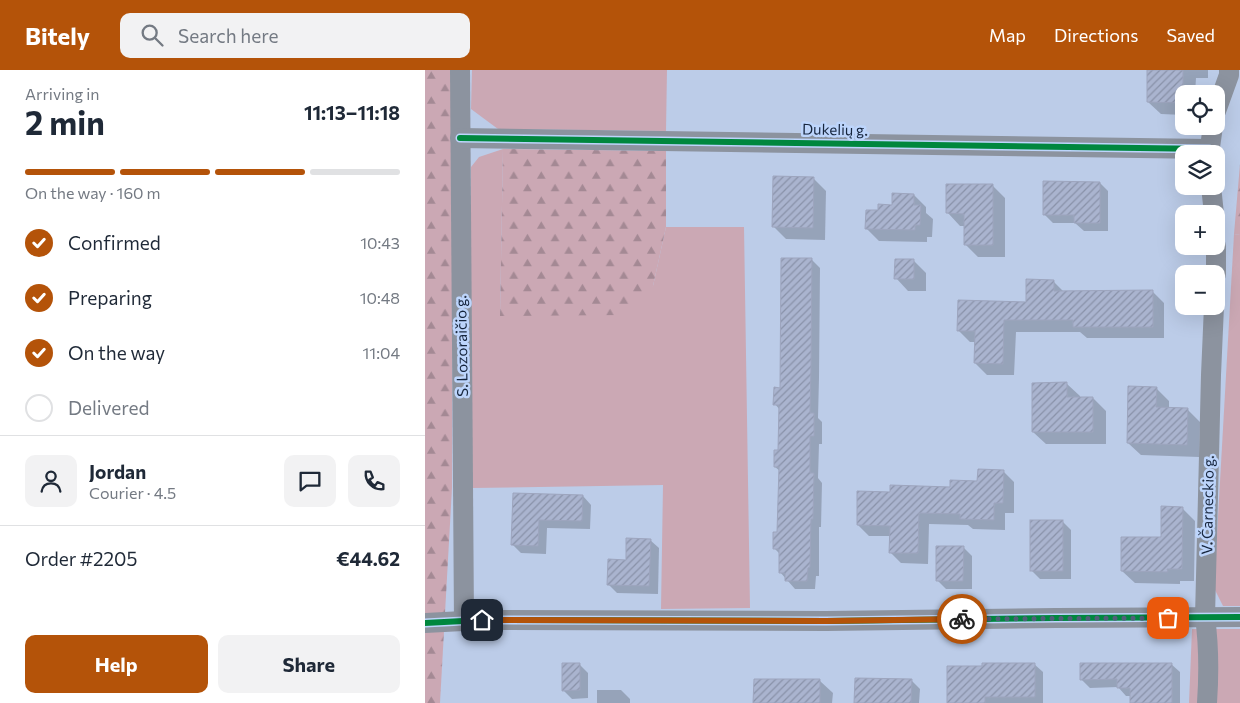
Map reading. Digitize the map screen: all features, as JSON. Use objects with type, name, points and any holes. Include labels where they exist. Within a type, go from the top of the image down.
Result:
[{"type":"street","name":"S. Lozoraičio g.","points":[[461,70],[464,621]]},
{"type":"street","points":[[1225,86],[1229,70]]},
{"type":"street","name":"Dukelių g.","points":[[460,138],[1175,150]]},
{"type":"street","name":"V. Čarneckio g.","points":[[1207,703],[1209,667],[1205,617],[1214,315]]},
{"type":"street","points":[[425,623],[482,620],[826,621],[1240,617]]},
{"type":"green space","points":[[425,70],[453,70],[452,488],[440,703],[425,703]]},
{"type":"green space","points":[[472,70],[667,70],[666,131],[498,129],[471,109]]},
{"type":"green space","points":[[503,149],[500,316],[653,286],[666,227],[744,227],[750,608],[661,609],[663,485],[471,488],[471,167],[479,157]]},
{"type":"green space","points":[[503,149],[666,151],[666,227],[653,286],[639,305],[622,315],[500,316]]},
{"type":"green space","points":[[1240,164],[1240,235],[1234,234]]},
{"type":"green space","points":[[1234,234],[1240,235],[1240,606],[1223,606],[1214,588]]},
{"type":"green space","points":[[1192,629],[1240,629],[1240,703],[1189,703]]},
{"type":"building","points":[[1147,70],[1183,70],[1183,85],[1175,85],[1175,103],[1147,102]]},
{"type":"building","points":[[773,176],[814,177],[813,228],[772,227]]},
{"type":"building","points":[[1043,181],[1100,182],[1100,223],[1074,223],[1074,215],[1043,215]]},
{"type":"building","points":[[946,184],[993,184],[993,245],[964,245],[964,214],[946,213]]},
{"type":"building","points":[[892,193],[914,194],[914,205],[921,205],[920,225],[915,225],[915,230],[865,229],[866,210],[878,210],[878,204],[892,205]]},
{"type":"building","points":[[781,258],[812,258],[810,413],[814,413],[814,436],[810,436],[810,473],[814,473],[810,567],[808,568],[807,581],[785,581],[785,573],[779,573],[779,549],[773,549],[773,532],[777,532],[779,467],[774,467],[774,450],[778,450],[779,405],[773,405],[774,387],[780,388]]},
{"type":"building","points":[[895,259],[914,259],[914,279],[894,279]]},
{"type":"building","points":[[1026,279],[1054,280],[1054,291],[1153,290],[1153,327],[1073,327],[1073,320],[1004,320],[1003,364],[974,363],[975,331],[957,331],[958,300],[1026,302]]},
{"type":"building","points":[[1067,382],[1067,397],[1093,397],[1093,432],[1032,432],[1032,383]]},
{"type":"building","points":[[1128,386],[1157,387],[1156,407],[1188,408],[1187,445],[1127,443]]},
{"type":"building","points":[[978,469],[1004,470],[1003,503],[994,503],[994,520],[960,519],[960,514],[919,513],[918,553],[889,553],[890,526],[857,525],[857,491],[890,492],[890,485],[950,487],[950,480],[977,481]]},
{"type":"building","points":[[513,493],[583,495],[582,521],[539,520],[538,546],[511,545]]},
{"type":"building","points":[[1161,506],[1183,507],[1182,569],[1167,569],[1168,572],[1121,571],[1121,537],[1161,537]]},
{"type":"building","points":[[1030,520],[1063,520],[1063,571],[1030,571]]},
{"type":"building","points":[[626,538],[651,539],[649,586],[607,585],[608,559],[626,560]]},
{"type":"building","points":[[936,546],[964,546],[963,581],[936,581]]},
{"type":"building","points":[[562,663],[580,663],[580,690],[562,691]]},
{"type":"building","points":[[982,663],[1035,663],[1035,697],[985,697],[985,703],[947,703],[947,666],[982,666]]},
{"type":"building","points":[[1080,663],[1172,663],[1172,703],[1130,703],[1130,688],[1117,688],[1117,679],[1080,680]]},
{"type":"building","points":[[855,678],[912,679],[911,703],[854,703]]},
{"type":"building","points":[[754,679],[820,679],[820,703],[753,703]]},
{"type":"cycle path","points":[[460,138],[1175,149]]},
{"type":"cycle path","points":[[425,623],[482,620],[826,621],[1240,617]]},
{"type":"way so far","points":[[962,619],[1168,618]]},
{"type":"route","points":[[482,620],[826,621],[962,619]]}]
